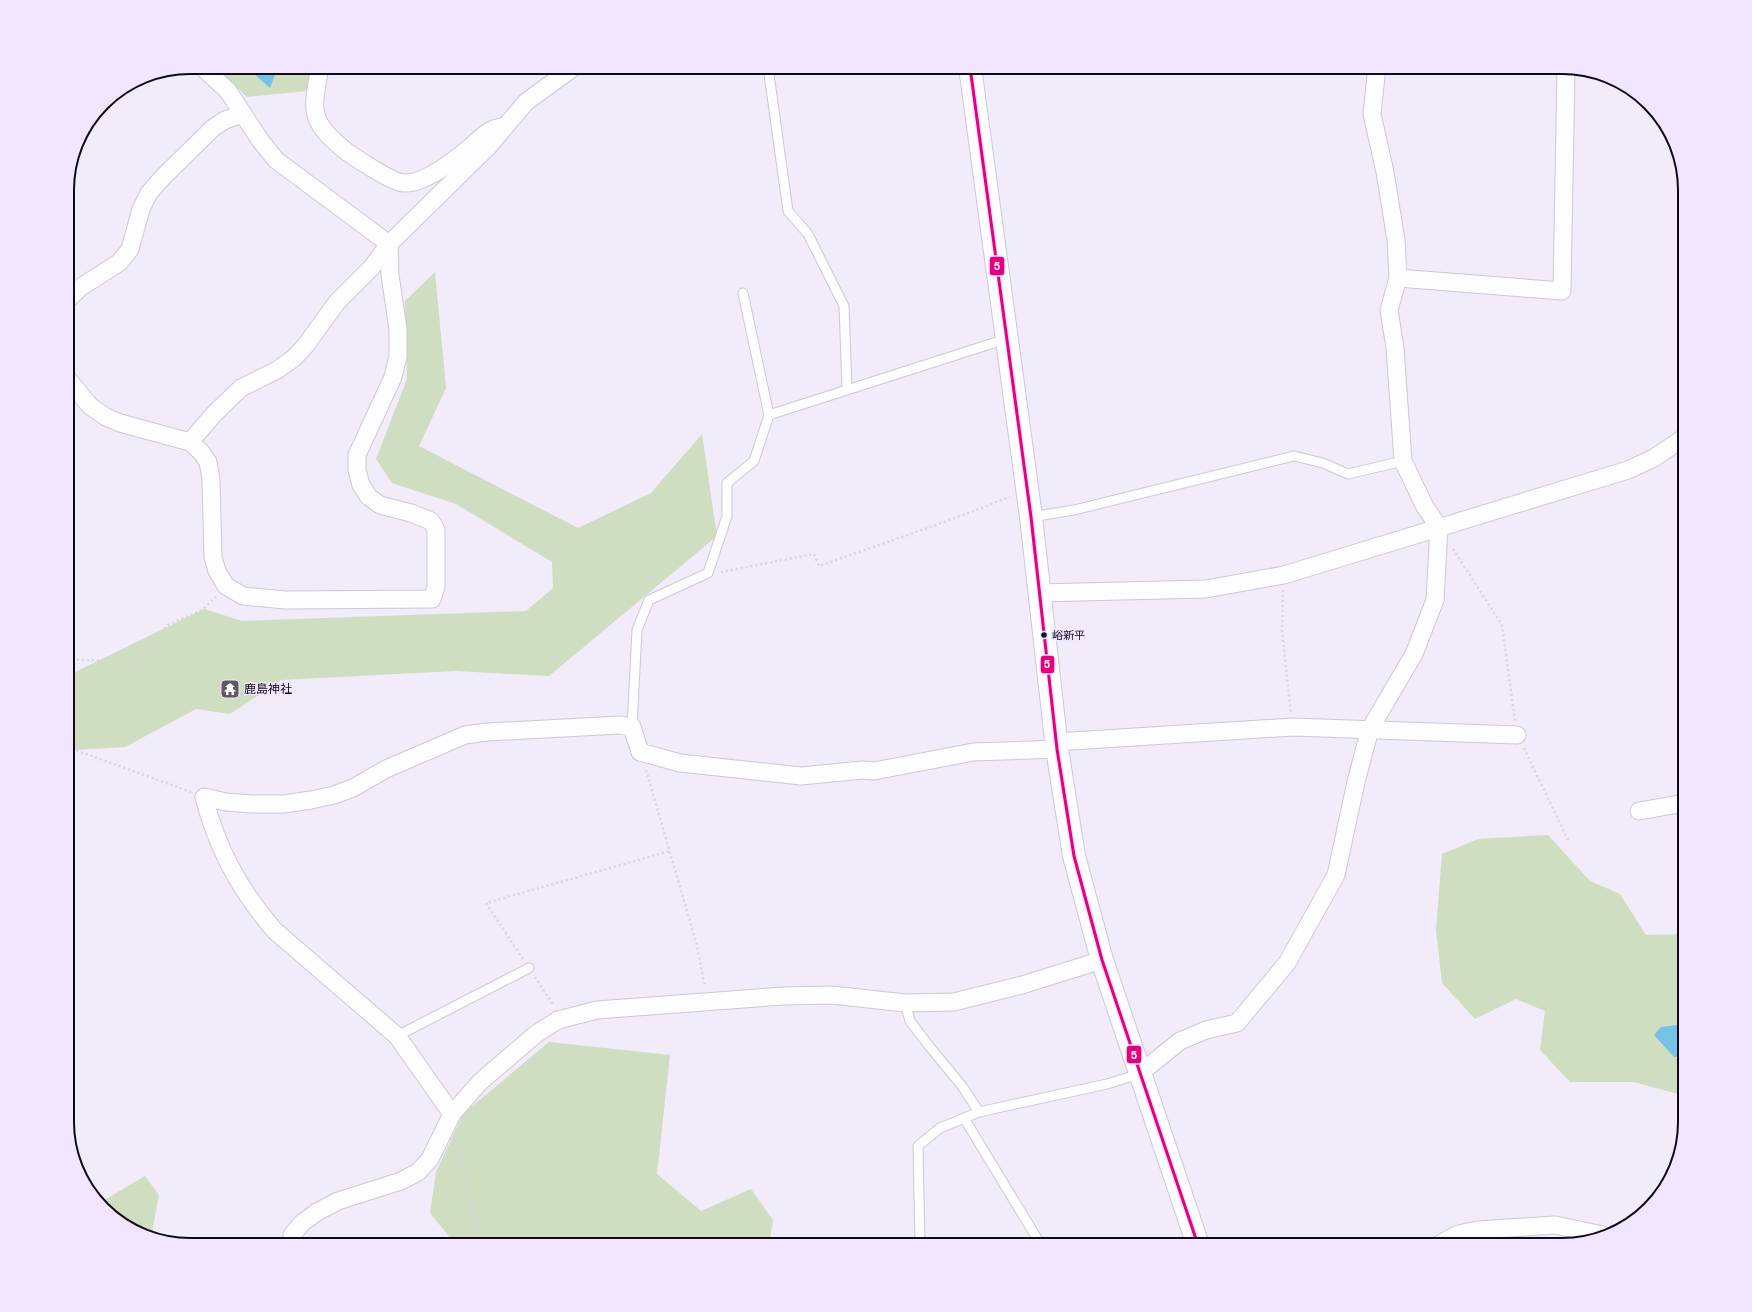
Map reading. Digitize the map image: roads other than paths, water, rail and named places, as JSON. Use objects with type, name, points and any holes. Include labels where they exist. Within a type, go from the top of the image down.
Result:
[{"type":"main road","points":[[971,74],[1027,490],[1056,745],[1074,856],[1102,960],[1139,1074],[1196,1238]]},
{"type":"street","points":[[210,74],[228,91],[260,140],[276,160],[389,244]]},
{"type":"street","points":[[319,74],[315,114],[318,122],[332,139],[363,164],[402,183],[415,182],[432,174],[469,148],[487,131],[495,128],[506,127]]},
{"type":"street","points":[[190,442],[214,414],[241,388],[277,370],[294,358],[306,345],[337,302],[372,267],[389,244],[431,204],[506,127],[526,102],[564,74]]},
{"type":"street","points":[[1139,1074],[1180,1040],[1206,1030],[1237,1022],[1287,964],[1336,875],[1356,782],[1370,729],[1414,654],[1435,600],[1439,527],[1425,507],[1403,461],[1395,348],[1389,310],[1398,278],[1396,240],[1393,216],[1372,114],[1375,74]]},
{"type":"street","points":[[1398,278],[1562,291],[1566,74]]},
{"type":"street","points":[[74,294],[81,287],[120,262],[130,249],[141,209],[149,193],[163,177],[213,128],[225,120],[243,114]]},
{"type":"street","points":[[74,387],[90,406],[106,417],[190,442],[201,452],[208,462],[211,479],[213,557],[217,571],[226,586],[243,596],[285,600],[432,599],[436,587],[436,530],[431,521],[411,513],[380,505],[369,497],[361,485],[357,470],[357,455],[394,377],[398,356],[398,329],[390,275],[389,244]]},
{"type":"street","points":[[1038,593],[1206,589],[1284,575],[1628,470],[1678,446]]},
{"type":"street","points":[[452,1114],[397,1036],[275,931],[261,915],[246,895],[216,839],[204,797],[226,802],[252,804],[284,804],[312,800],[334,795],[353,788],[386,769],[465,735],[487,732],[620,725],[632,727],[640,752],[680,763],[801,776],[862,770],[874,771],[973,752],[1293,727],[1517,735]]},
{"type":"street","points":[[1639,811],[1678,804]]},
{"type":"street","points":[[292,1238],[292,1235],[302,1223],[317,1212],[338,1201],[401,1181],[418,1172],[430,1159],[452,1114],[480,1082],[536,1034],[562,1018],[596,1010],[783,996],[832,995],[905,1003],[954,1002],[1022,985],[1102,960]]},
{"type":"street","points":[[1451,1238],[1458,1234],[1478,1230],[1555,1225],[1592,1234]]},
{"type":"lane","points":[[769,74],[788,211],[808,234],[844,306],[847,389]]},
{"type":"lane","points":[[632,727],[637,630],[649,600],[708,573],[727,516],[727,483],[754,461],[769,415],[743,293]]},
{"type":"lane","points":[[769,415],[1006,339]]},
{"type":"lane","points":[[1030,517],[1089,506],[1294,456],[1323,463],[1348,474],[1403,461]]},
{"type":"lane","points":[[397,1036],[529,968]]},
{"type":"lane","points":[[905,1003],[910,1021],[928,1046],[962,1086],[979,1112]]},
{"type":"lane","points":[[920,1238],[918,1146],[940,1128],[979,1112],[1107,1084],[1139,1074]]},
{"type":"lane","points":[[964,1118],[1037,1238]]},
{"type":"water","points":[[254,74],[275,74],[270,88]]},
{"type":"water","points":[[1678,1025],[1678,1057],[1674,1057],[1654,1035],[1661,1027]]},
{"type":"place","name":"峪新平","points":[[1044,635]]},
{"type":"place","name":"鹿島神社","points":[[230,689]]}]
